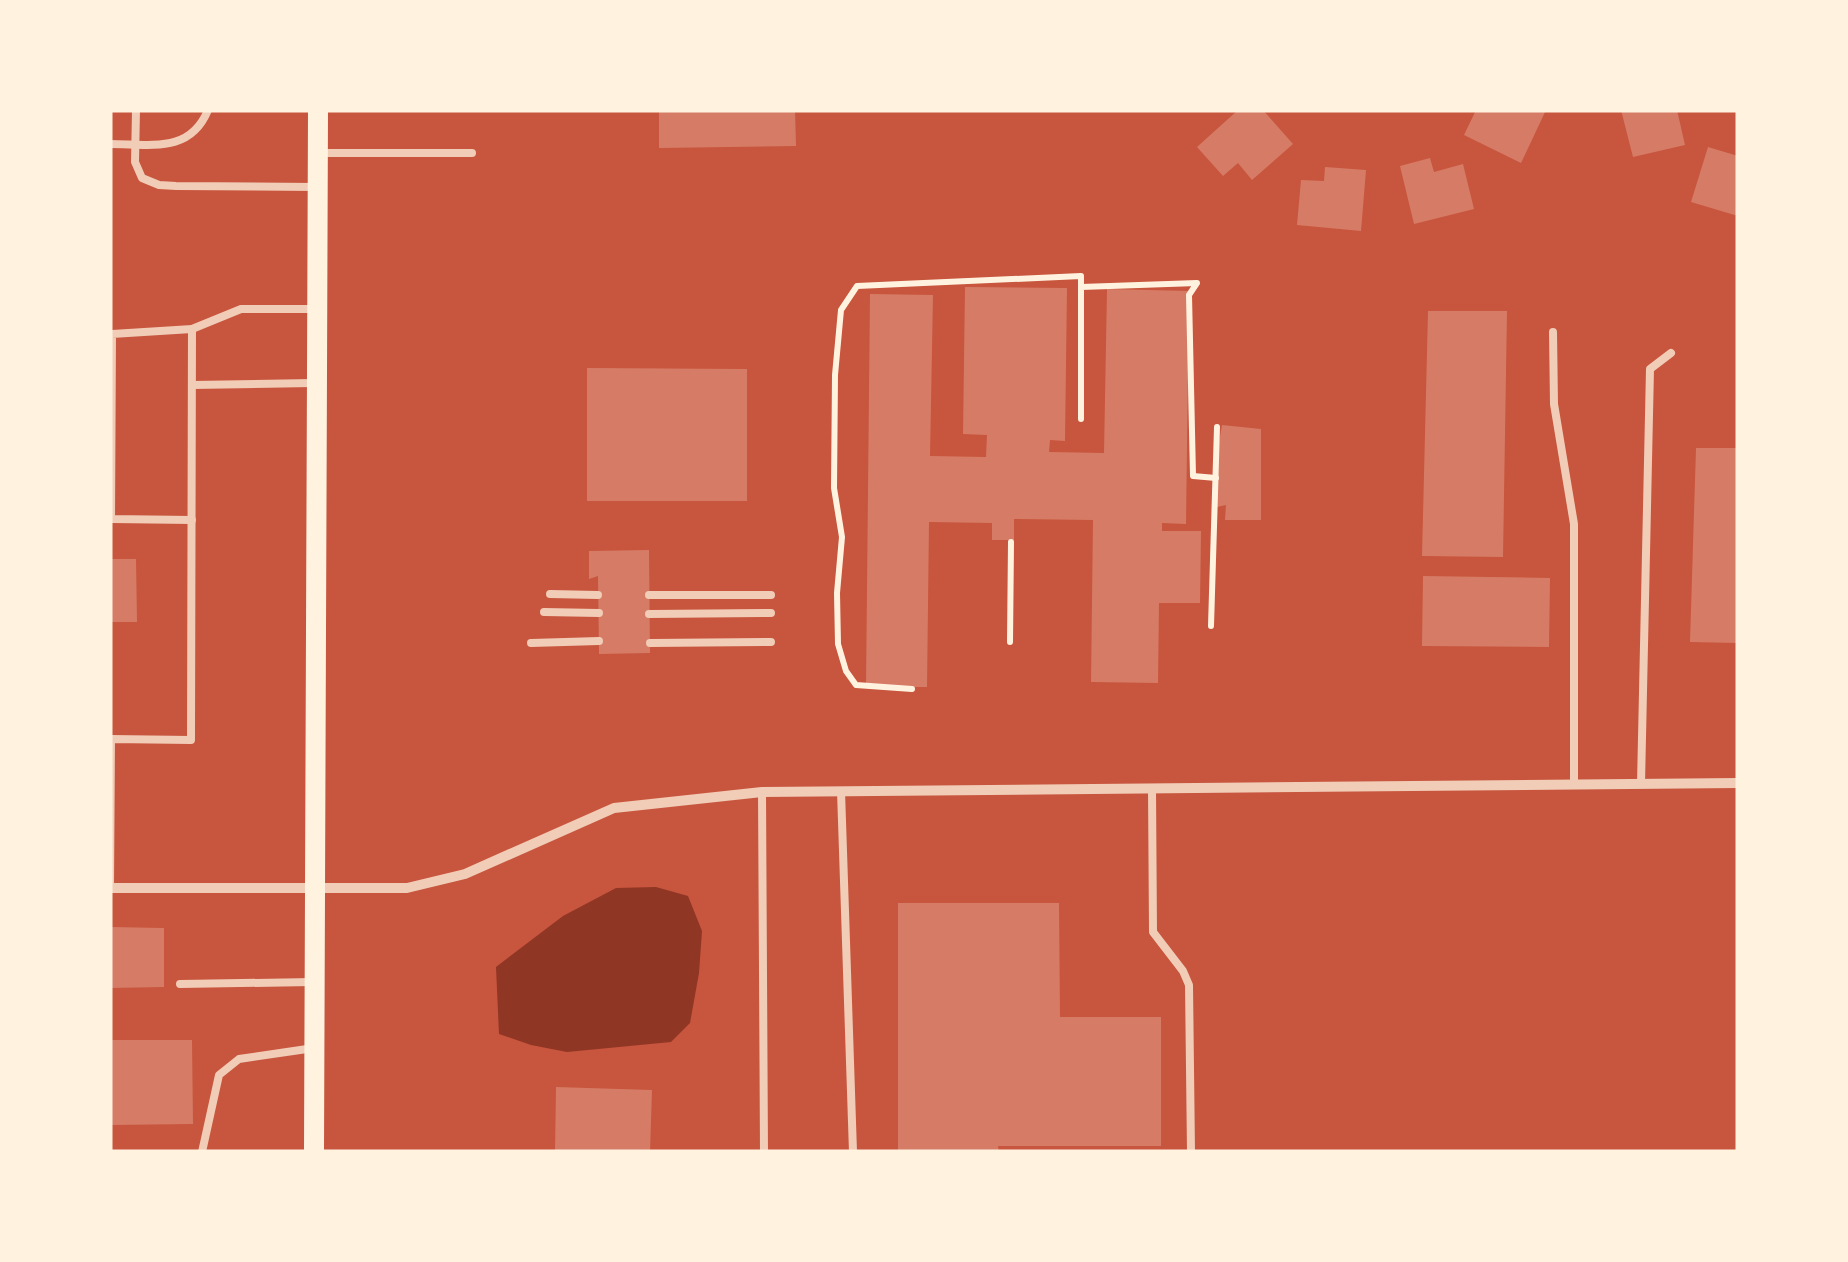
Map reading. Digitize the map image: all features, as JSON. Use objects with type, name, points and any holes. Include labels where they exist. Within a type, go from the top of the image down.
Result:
[{"type":"main road","points":[[314,1152],[318,110]]},
{"type":"street","points":[[110,888],[407,888],[465,874],[614,808],[762,792],[1738,783]]},
{"type":"lane","points":[[136,110],[135,162],[142,178],[159,184],[318,188]]},
{"type":"lane","points":[[196,110],[202,125]]},
{"type":"lane","points":[[110,144],[166,144],[186,139],[202,125],[208,110]]},
{"type":"lane","points":[[318,153],[472,153]]},
{"type":"lane","points":[[192,520],[111,519],[112,334],[192,329],[241,309],[317,309]]},
{"type":"lane","points":[[110,888],[110,740],[191,740],[192,329]]},
{"type":"lane","points":[[1553,332],[1554,404],[1574,524],[1574,784]]},
{"type":"lane","points":[[1641,784],[1650,369],[1671,353]]},
{"type":"lane","points":[[192,385],[316,384]]},
{"type":"lane","points":[[550,594],[598,595]]},
{"type":"lane","points":[[649,595],[771,595]]},
{"type":"lane","points":[[544,612],[599,613]]},
{"type":"lane","points":[[649,614],[771,613]]},
{"type":"lane","points":[[531,643],[599,641]]},
{"type":"lane","points":[[650,642],[771,642]]},
{"type":"lane","points":[[1152,789],[1153,932],[1183,970],[1189,986],[1191,1152]]},
{"type":"lane","points":[[841,791],[853,1152]]},
{"type":"lane","points":[[762,792],[764,1152]]},
{"type":"lane","points":[[180,984],[314,982]]},
{"type":"lane","points":[[202,1152],[219,1075],[239,1059],[314,1048]]},
{"type":"path","points":[[912,689],[856,686],[838,644],[842,537],[834,488],[834,375],[841,310],[857,286],[1082,276],[1080,419]]},
{"type":"path","points":[[1080,287],[1197,283],[1189,295],[1193,476],[1216,478]]},
{"type":"path","points":[[1211,626],[1216,427]]},
{"type":"path","points":[[1010,642],[1011,542]]},
{"type":"shaded area","points":[[656,887],[688,896],[702,931],[690,1023],[671,1042],[567,1052],[499,1034],[496,967],[563,916],[616,888]]},
{"type":"building","points":[[659,110],[795,110],[796,146],[659,148]]},
{"type":"building","points":[[1238,110],[1263,110],[1293,144],[1252,180],[1238,163],[1223,176],[1197,147]]},
{"type":"building","points":[[1476,110],[1546,110],[1521,163],[1464,135]]},
{"type":"building","points":[[1621,110],[1677,110],[1685,145],[1633,157]]},
{"type":"building","points":[[1708,147],[1738,156],[1738,216],[1691,202]]},
{"type":"building","points":[[1430,158],[1434,172],[1463,164],[1474,209],[1414,224],[1400,166]]},
{"type":"building","points":[[1325,167],[1366,170],[1361,231],[1297,225],[1301,180],[1324,181]]},
{"type":"building","points":[[965,287],[1067,288],[1065,441],[1050,440],[1049,452],[1104,453],[1107,289],[1189,291],[1186,524],[1162,523],[1162,531],[1201,531],[1200,603],[1159,603],[1158,683],[1091,682],[1093,520],[1014,519],[1014,540],[992,540],[992,523],[929,522],[927,687],[866,687],[870,294],[933,295],[930,456],[986,457],[987,435],[963,434]]},
{"type":"building","points":[[1428,311],[1507,311],[1503,557],[1422,556]]},
{"type":"building","points":[[587,368],[747,369],[747,501],[587,501]]},
{"type":"building","points":[[1222,425],[1261,429],[1261,520],[1225,520],[1226,505],[1217,507]]},
{"type":"building","points":[[1696,448],[1738,448],[1738,643],[1690,642]]},
{"type":"building","points":[[649,550],[650,653],[599,654],[598,576],[589,579],[589,551]]},
{"type":"building","points":[[110,559],[136,559],[137,622],[110,622]]},
{"type":"building","points":[[1423,576],[1550,578],[1549,647],[1422,646]]},
{"type":"building","points":[[898,903],[1059,903],[1060,1017],[1161,1017],[1161,1146],[998,1146],[999,1152],[898,1152]]},
{"type":"building","points":[[110,927],[164,928],[164,987],[110,988]]},
{"type":"building","points":[[110,1040],[192,1040],[193,1124],[110,1125]]},
{"type":"building","points":[[556,1087],[652,1090],[650,1152],[555,1152]]}]
